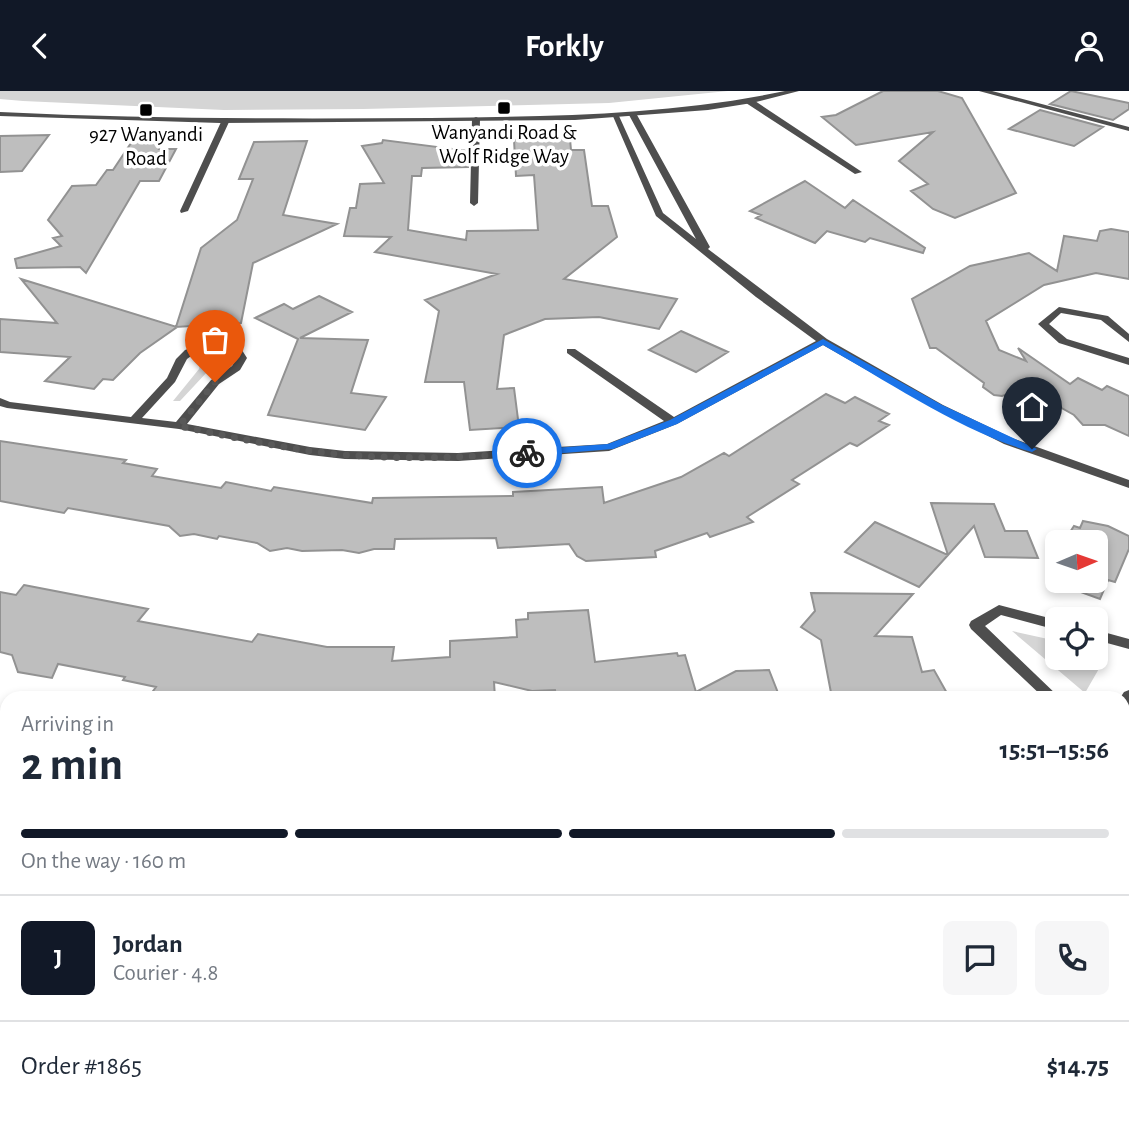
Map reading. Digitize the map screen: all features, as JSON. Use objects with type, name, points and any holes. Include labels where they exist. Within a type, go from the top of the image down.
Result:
[{"type":"street","points":[[0,114],[225,122],[615,116],[749,101],[795,91]]},
{"type":"street","points":[[983,91],[1002,93],[1129,129]]},
{"type":"street","points":[[749,101],[858,172]]},
{"type":"street","points":[[633,115],[707,251]]},
{"type":"street","points":[[615,116],[659,214],[760,295],[823,341],[939,407],[1008,441],[1129,484]]},
{"type":"street","points":[[474,203],[477,119]]},
{"type":"street","points":[[184,211],[225,122]]},
{"type":"street","points":[[1129,339],[1104,318],[1059,310],[1044,324],[1063,341],[1129,362]]},
{"type":"street","points":[[2,405],[179,426],[310,451],[420,458],[609,447],[673,422],[823,341]]},
{"type":"street","points":[[133,421],[172,379],[180,369],[182,358],[189,352],[209,346],[236,349],[242,358],[241,363],[215,382],[179,426]]},
{"type":"street","points":[[570,351],[673,422]]},
{"type":"street","points":[[1045,622],[999,610],[976,625],[1046,691]]},
{"type":"street","points":[[1108,638],[1129,644]]},
{"type":"shaded area","points":[[0,91],[728,91],[609,103],[224,110],[23,101],[0,99]]},
{"type":"shaded area","points":[[213,355],[221,356],[223,361],[208,371],[180,401],[173,401],[199,369],[201,360]]},
{"type":"shaded area","points":[[1012,631],[1045,638],[1045,659]]},
{"type":"shaded area","points":[[1058,670],[1098,670],[1086,691],[1083,691]]},
{"type":"building","points":[[883,91],[938,91],[962,98],[1016,193],[955,218],[933,209],[911,191],[928,184],[899,161],[933,132],[856,145],[822,117],[836,115]]},
{"type":"building","points":[[1071,91],[1129,103],[1129,109],[1113,120],[1050,104]]},
{"type":"building","points":[[1040,110],[1103,127],[1074,146],[1009,129]]},
{"type":"building","points":[[49,135],[22,171],[0,172],[0,136]]},
{"type":"building","points":[[570,139],[571,150],[584,150],[592,206],[608,206],[617,237],[564,279],[677,299],[659,329],[599,317],[545,319],[504,335],[497,389],[514,388],[519,427],[470,430],[464,382],[425,382],[439,311],[425,300],[497,274],[375,252],[391,237],[344,236],[350,208],[356,208],[360,184],[384,183],[362,146],[382,143],[383,140],[469,151],[468,167],[422,168],[421,176],[412,176],[408,230],[466,240],[467,231],[538,230],[534,175],[516,176],[514,140]]},
{"type":"building","points":[[133,140],[162,140],[159,149],[176,149],[159,181],[140,181],[86,273],[80,267],[17,268],[15,259],[61,246],[53,238],[62,236],[48,220],[72,186],[96,185],[107,170],[113,170]]},
{"type":"building","points":[[307,141],[283,215],[337,224],[253,263],[241,323],[176,327],[201,248],[237,220],[253,179],[239,179],[254,142]]},
{"type":"building","points":[[805,181],[845,208],[853,200],[925,248],[923,253],[870,238],[865,242],[827,231],[815,243],[756,218],[761,215],[750,211]]},
{"type":"building","points":[[1111,229],[1129,232],[1129,279],[1096,273],[1044,285],[986,321],[999,350],[1026,361],[1018,348],[1070,384],[1078,378],[1102,390],[1107,386],[1129,396],[1129,436],[1105,425],[1083,425],[1074,415],[1051,402],[1040,384],[1002,396],[994,395],[983,387],[984,383],[936,348],[930,348],[912,299],[970,266],[1029,253],[1057,271],[1064,236],[1097,241],[1100,231]]},
{"type":"building","points":[[21,279],[177,327],[140,353],[113,380],[103,379],[94,389],[45,381],[70,357],[0,352],[0,319],[57,323]]},
{"type":"building","points":[[319,296],[352,312],[300,338],[368,340],[351,393],[386,397],[365,430],[268,415],[298,339],[255,318],[284,304],[293,309]]},
{"type":"building","points":[[681,331],[728,352],[696,372],[649,350]]},
{"type":"building","points":[[826,394],[845,403],[855,397],[889,414],[879,421],[889,425],[857,446],[850,443],[792,480],[799,484],[747,517],[753,522],[710,537],[707,533],[655,551],[656,557],[586,561],[577,556],[569,544],[498,548],[496,538],[395,539],[394,549],[374,549],[359,553],[287,548],[270,551],[257,543],[219,536],[217,539],[194,534],[180,536],[169,526],[68,508],[64,513],[0,501],[0,441],[126,460],[123,463],[157,469],[152,476],[221,488],[226,482],[271,491],[274,487],[372,503],[373,498],[513,496],[513,492],[602,487],[604,503],[681,477],[724,453],[729,456]]},
{"type":"building","points":[[931,503],[994,504],[1005,531],[1027,531],[1038,558],[985,557],[974,526],[948,555]]},
{"type":"building","points":[[1083,521],[1108,526],[1129,536],[1129,549],[1115,582],[1108,580],[1108,530],[1071,530],[1074,526],[1080,528]]},
{"type":"building","points":[[875,522],[948,555],[919,587],[845,552]]},
{"type":"building","points":[[24,585],[148,609],[138,621],[252,642],[258,634],[327,647],[394,647],[392,661],[450,657],[450,641],[517,637],[516,620],[528,619],[528,613],[588,610],[595,662],[677,653],[678,656],[685,655],[696,691],[532,691],[494,682],[495,691],[153,691],[156,687],[123,680],[125,677],[58,664],[52,678],[18,672],[12,655],[0,652],[0,592],[16,595]]},
{"type":"building","points":[[811,593],[913,594],[875,636],[912,637],[922,672],[934,670],[946,691],[831,691],[821,640],[801,627],[815,611]]},
{"type":"building","points":[[1084,593],[1103,593],[1100,599]]},
{"type":"building","points":[[769,670],[777,691],[698,691],[736,671]]},
{"type":"way so far","points":[[215,382],[179,426],[345,455],[420,458],[527,453]]},
{"type":"place","name":"Wanyandi Road & Wolf Ridge Way","points":[[504,108]]},
{"type":"place","name":"927 Wanyandi Road","points":[[146,110]]},
{"type":"route","points":[[527,453],[609,447],[673,422],[823,341],[939,407],[1008,441],[1032,449]]}]
